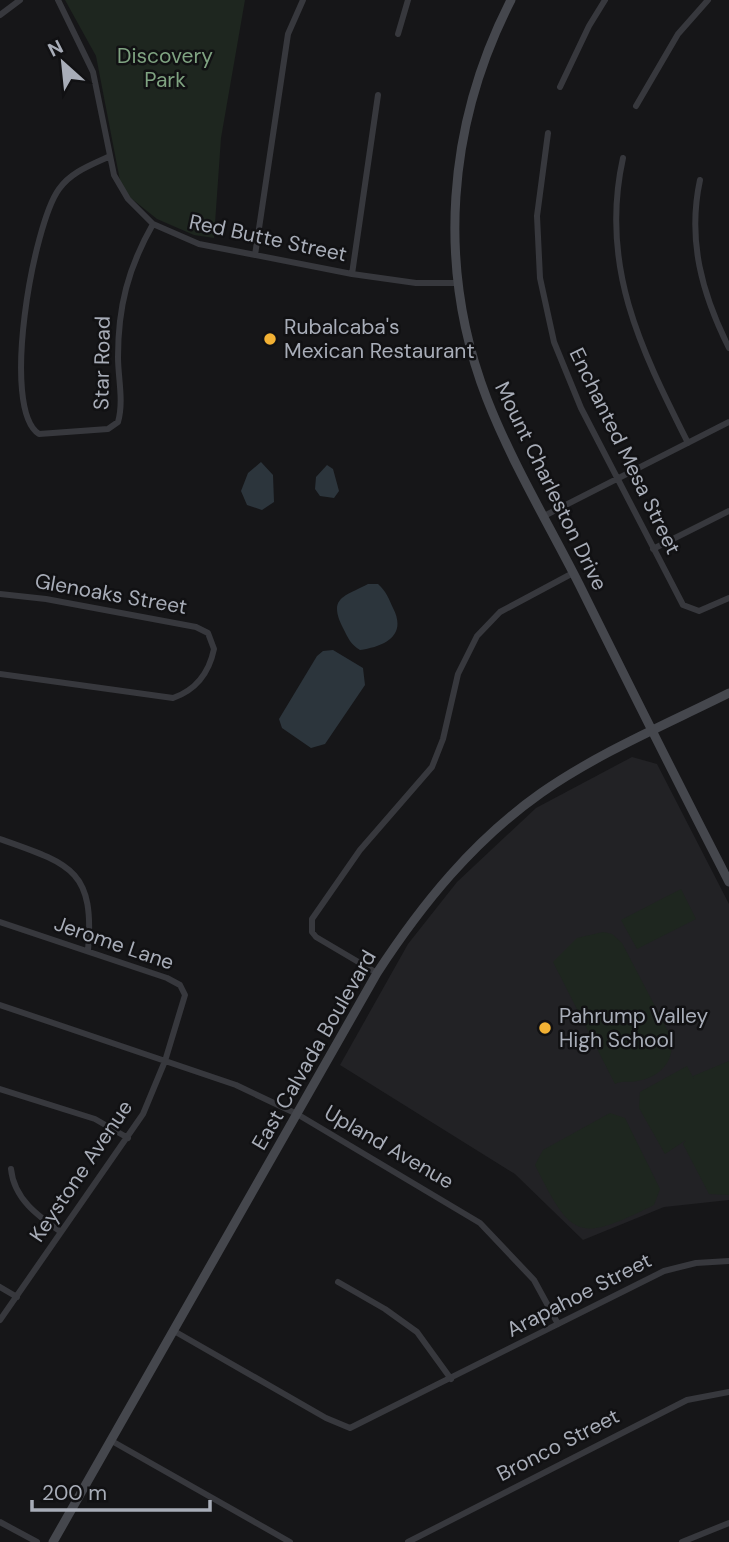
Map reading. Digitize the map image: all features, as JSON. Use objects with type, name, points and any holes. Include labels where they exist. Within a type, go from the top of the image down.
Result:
[{"type":"main road","name":"Mount Charleston Drive","points":[[511,0],[487,53],[464,125],[455,223],[458,283],[468,336],[486,398],[729,881]]},
{"type":"main road","name":"East Calvada Boulevard","points":[[53,1542],[377,973],[427,901],[481,842],[542,792],[729,693]]},
{"type":"street","points":[[0,15],[20,0]]},
{"type":"street","name":"Red Butte Street","points":[[58,0],[93,72],[108,158],[128,199],[153,224],[182,239],[352,274],[416,284],[458,283]]},
{"type":"street","points":[[255,255],[288,34],[303,0]]},
{"type":"street","points":[[398,34],[408,0]]},
{"type":"street","points":[[560,87],[589,26],[605,0]]},
{"type":"street","points":[[636,106],[678,34],[708,0]]},
{"type":"street","points":[[352,274],[378,95]]},
{"type":"street","name":"Enchanted Mesa Street","points":[[548,133],[537,216],[538,258],[547,313],[565,373],[677,597],[691,610],[707,609],[729,598]]},
{"type":"street","name":"Star Road","points":[[108,158],[76,173],[58,190],[28,273],[19,357],[23,405],[29,427],[39,434],[49,435],[115,425],[120,415],[118,320],[122,296],[128,272],[153,224]]},
{"type":"street","points":[[624,158],[618,190],[616,232],[623,287],[640,343],[688,443]]},
{"type":"street","points":[[700,180],[695,218],[701,277],[706,298],[729,348]]},
{"type":"street","points":[[544,516],[729,422]]},
{"type":"street","points":[[653,549],[729,511]]},
{"type":"street","points":[[377,973],[312,932],[312,919],[360,850],[432,767],[443,739],[458,674],[472,643],[500,612],[573,573]]},
{"type":"street","name":"Glenoaks Street","points":[[0,594],[46,599],[185,624],[204,629],[212,638],[214,649],[204,676],[193,688],[173,698],[0,674]]},
{"type":"street","points":[[0,839],[63,864],[79,880],[90,905],[89,951]]},
{"type":"street","name":"Jerome Lane","points":[[0,922],[167,978],[180,985],[185,1002],[165,1061]]},
{"type":"street","name":"Upland Avenue","points":[[0,1005],[236,1085],[297,1114],[480,1223],[534,1280],[558,1324]]},
{"type":"street","name":"Keystone Avenue","points":[[0,1320],[128,1138],[150,1099],[165,1061]]},
{"type":"street","points":[[0,1088],[95,1119],[128,1138]]},
{"type":"street","points":[[11,1169],[14,1182],[27,1206],[61,1232]]},
{"type":"street","name":"Arapahoe Street","points":[[174,1331],[343,1427],[359,1426],[664,1271],[696,1263],[729,1261]]},
{"type":"street","points":[[338,1282],[385,1309],[417,1332],[451,1379]]},
{"type":"street","points":[[0,1287],[17,1297]]},
{"type":"street","name":"Bronco Street","points":[[408,1542],[687,1400],[729,1392]]},
{"type":"street","points":[[110,1440],[290,1542]]},
{"type":"street","points":[[0,1522],[37,1542]]},
{"type":"street","points":[[682,1542],[729,1524]]},
{"type":"shaded area","points":[[261,462],[273,475],[274,502],[262,510],[247,505],[241,491],[248,473]]},
{"type":"shaded area","points":[[327,465],[333,469],[339,491],[334,498],[320,496],[315,489],[316,477]]},
{"type":"shaded area","points":[[368,584],[378,584],[385,592],[397,617],[397,625],[392,638],[378,646],[360,650],[348,638],[337,610],[340,600]]},
{"type":"shaded area","points":[[333,650],[363,668],[365,685],[325,744],[311,748],[282,728],[279,719],[317,656],[323,651]]},
{"type":"shaded area","name":"Pahrump Valley High School","points":[[632,757],[657,764],[729,904],[729,1200],[664,1207],[583,1240],[515,1174],[340,1065],[408,944],[457,882],[536,808]]},
{"type":"green space","name":"Discovery Park","points":[[65,0],[245,0],[221,138],[214,238],[194,235],[157,219],[122,191],[96,56]]},
{"type":"green space","points":[[681,889],[696,919],[637,949],[621,920]]},
{"type":"green space","points":[[603,932],[612,934],[622,943],[671,1037],[669,1060],[653,1076],[634,1082],[615,1084],[553,962],[577,938]]},
{"type":"green space","points":[[729,1061],[729,1195],[709,1194],[683,1144],[686,1140],[665,1154],[639,1108],[640,1092],[687,1066],[694,1079],[693,1076]]},
{"type":"green space","points":[[610,1113],[625,1118],[660,1189],[654,1205],[629,1217],[609,1225],[580,1227],[569,1220],[559,1208],[535,1165],[543,1150]]},
{"type":"place","name":"Rubalcaba's Mexican Restaurant","points":[[270,339]]},
{"type":"place","name":"Pahrump Valley High School","points":[[545,1028]]}]
